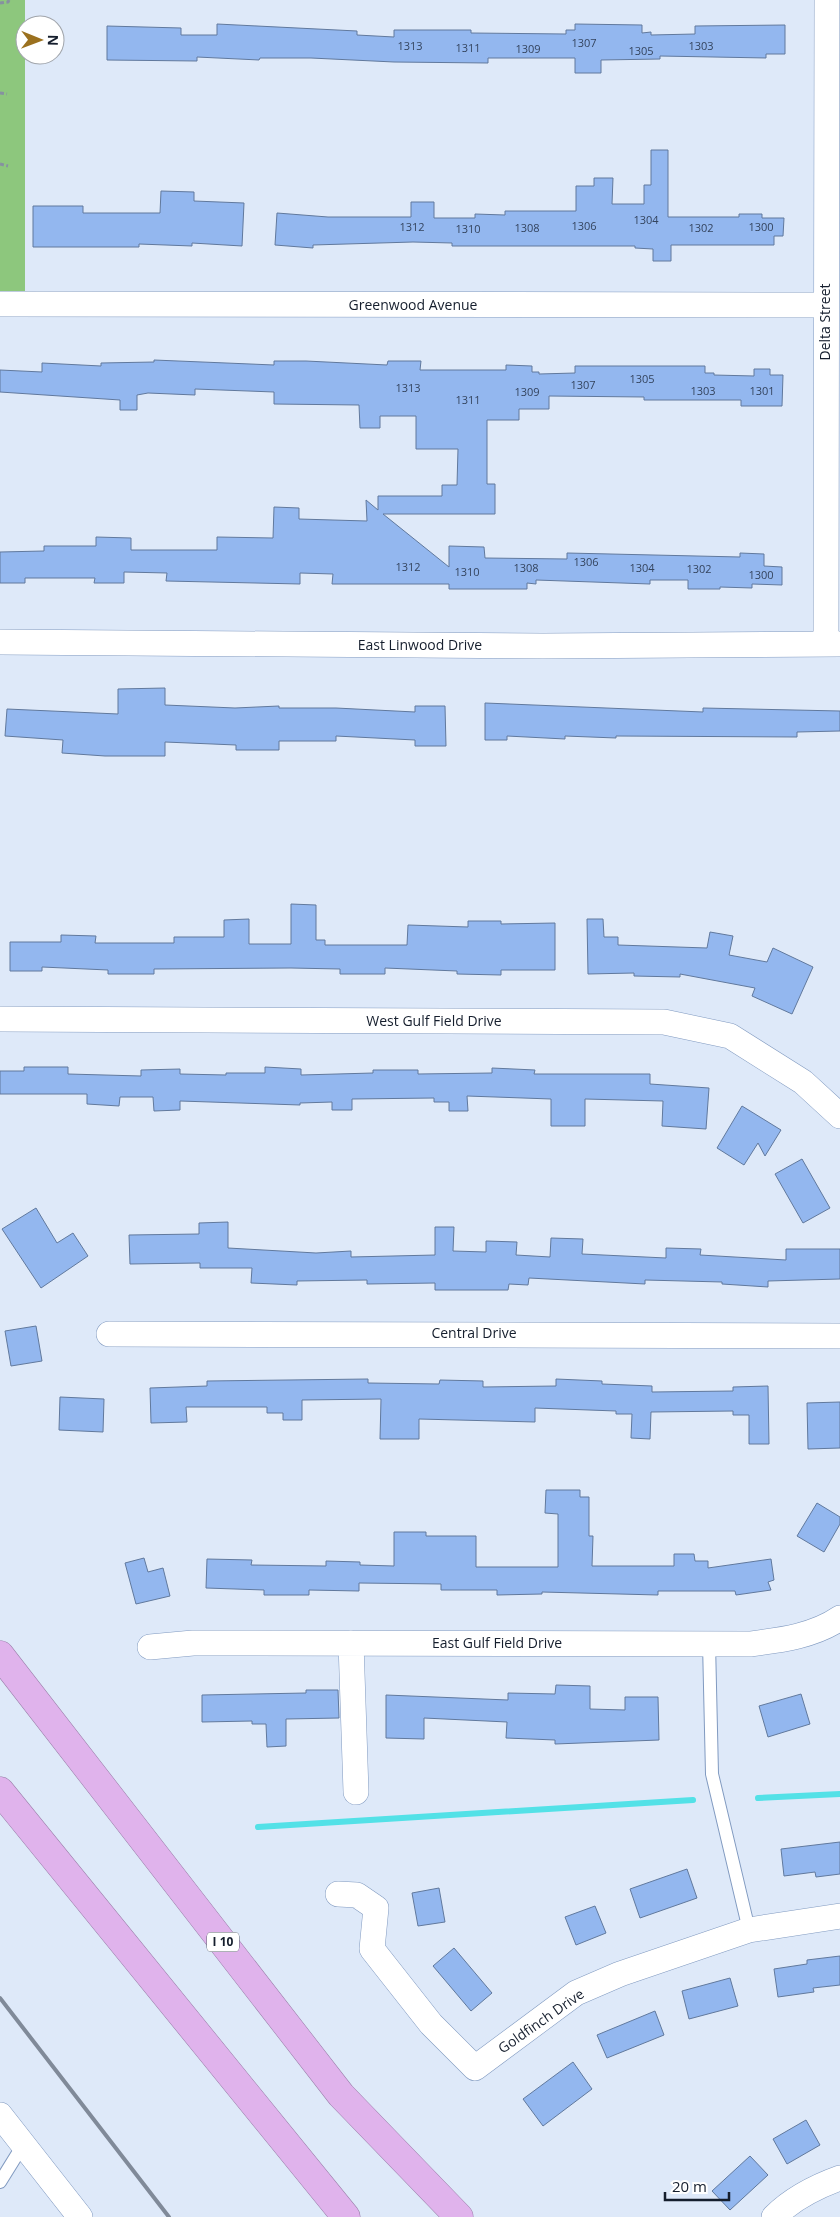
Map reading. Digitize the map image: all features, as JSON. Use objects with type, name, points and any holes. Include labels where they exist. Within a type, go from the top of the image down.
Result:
[{"type":"highway","name":"I 10","points":[[0,1655],[341,2095],[459,2217]]},
{"type":"highway","points":[[0,1791],[346,2217]]},
{"type":"street","name":"Delta Street","points":[[827,0],[825,305],[833,644]]},
{"type":"street","name":"Greenwood Avenue","points":[[0,304],[825,305]]},
{"type":"street","name":"East Linwood Drive","points":[[0,642],[543,646],[833,644]]},
{"type":"street","name":"West Gulf Field Drive","points":[[0,1020],[664,1022],[730,1036],[803,1082],[840,1116]]},
{"type":"street","name":"Central Drive","points":[[108,1334],[840,1336]]},
{"type":"street","name":"East Gulf Field Drive","points":[[150,1647],[193,1643],[750,1644],[782,1640],[809,1633],[840,1618]]},
{"type":"street","points":[[351,1643],[356,1792]]},
{"type":"street","name":"Goldfinch Drive","points":[[338,1894],[357,1895],[376,1908],[372,1949],[432,2024],[475,2068],[576,1993],[620,1974],[749,1930],[840,1916]]},
{"type":"street","points":[[0,2115],[24,2145],[73,2214]]},
{"type":"street","points":[[774,2217],[784,2207],[813,2188],[840,2178]]},
{"type":"lane","points":[[709,1644],[712,1774],[749,1930]]},
{"type":"lane","points":[[0,2182],[24,2145]]},
{"type":"path","points":[[0,3],[8,2],[8,0]]},
{"type":"path","points":[[0,94],[7,94]]},
{"type":"path","points":[[0,164],[8,166]]},
{"type":"green space","points":[[0,0],[25,0],[25,15],[15,15],[15,65],[25,65],[25,292],[0,292]]},
{"type":"building","points":[[217,24],[357,31],[357,35],[394,37],[394,30],[471,30],[471,33],[566,34],[566,30],[575,30],[575,24],[642,25],[642,33],[651,32],[651,35],[695,34],[695,26],[785,25],[785,54],[766,54],[766,58],[660,56],[660,59],[601,60],[601,73],[575,73],[575,58],[488,58],[488,63],[394,62],[311,58],[260,58],[259,60],[197,57],[197,61],[107,60],[107,26],[181,28],[181,35],[217,35]]},
{"type":"building","points":[[651,150],[668,150],[668,217],[739,217],[739,214],[762,214],[762,218],[784,218],[783,236],[774,236],[774,245],[671,245],[671,261],[653,261],[653,249],[635,248],[635,246],[452,246],[452,243],[413,242],[313,245],[313,248],[275,245],[277,213],[328,217],[411,217],[411,202],[434,202],[434,218],[475,218],[475,214],[505,215],[505,211],[576,211],[576,186],[594,186],[594,178],[613,178],[612,204],[644,204],[644,185],[651,185]]},
{"type":"building","points":[[161,191],[194,192],[194,201],[244,203],[242,246],[192,243],[192,246],[139,244],[139,247],[33,247],[33,206],[83,206],[83,213],[160,213]]},
{"type":"building","points":[[154,360],[274,365],[274,361],[387,365],[388,361],[421,361],[420,370],[506,370],[506,365],[532,366],[532,372],[539,372],[539,374],[575,373],[575,366],[705,366],[705,373],[714,373],[714,375],[754,376],[754,369],[770,369],[770,375],[783,375],[782,406],[741,406],[741,400],[644,400],[644,397],[549,396],[549,409],[519,409],[519,420],[487,420],[487,484],[495,484],[495,514],[383,514],[449,567],[449,546],[484,547],[485,558],[567,559],[567,553],[740,557],[740,553],[764,554],[764,566],[782,567],[782,585],[752,584],[752,588],[688,589],[688,580],[650,580],[650,584],[536,580],[536,584],[527,583],[527,589],[449,589],[449,584],[332,584],[333,574],[300,573],[300,584],[166,581],[167,573],[124,572],[124,583],[94,583],[95,578],[25,578],[25,583],[0,583],[0,552],[44,551],[44,546],[96,546],[96,537],[131,538],[131,550],[217,550],[217,537],[273,538],[274,507],[299,508],[299,519],[367,521],[366,500],[378,510],[378,496],[442,496],[442,485],[457,485],[458,449],[416,449],[416,416],[380,416],[380,428],[360,428],[359,405],[274,404],[274,392],[195,389],[195,395],[148,393],[137,395],[137,410],[120,410],[120,400],[0,392],[0,370],[42,372],[42,363],[101,366],[101,363],[154,362]]},
{"type":"building","points":[[165,688],[165,705],[235,708],[279,706],[279,708],[336,708],[415,712],[415,706],[445,706],[446,746],[415,746],[415,740],[336,736],[336,741],[279,741],[279,750],[236,750],[236,745],[165,742],[165,756],[105,756],[62,753],[63,740],[5,736],[7,709],[118,714],[118,689]]},
{"type":"building","points":[[485,703],[703,712],[703,708],[840,711],[840,731],[797,732],[797,737],[616,736],[616,738],[565,736],[565,739],[507,736],[507,740],[485,740]]},
{"type":"building","points":[[291,904],[316,905],[316,940],[325,940],[325,945],[407,945],[408,925],[468,927],[468,921],[501,921],[501,924],[555,923],[555,970],[501,970],[501,975],[457,974],[457,971],[385,968],[385,974],[340,974],[340,969],[291,968],[154,969],[154,974],[108,974],[108,970],[42,967],[42,971],[10,971],[10,942],[61,942],[61,935],[96,936],[95,943],[174,943],[174,937],[224,937],[224,920],[249,919],[249,944],[291,944]]},
{"type":"building","points":[[587,919],[603,919],[604,937],[618,937],[618,945],[707,948],[710,932],[733,936],[729,955],[767,962],[773,948],[813,967],[792,1014],[752,996],[755,988],[680,974],[680,977],[634,976],[634,973],[588,974]]},
{"type":"building","points":[[24,1067],[68,1067],[68,1074],[141,1076],[141,1070],[180,1069],[180,1074],[226,1075],[226,1073],[265,1073],[265,1067],[301,1069],[301,1075],[373,1073],[373,1070],[418,1070],[418,1074],[492,1073],[492,1068],[535,1070],[534,1074],[650,1074],[650,1084],[709,1088],[706,1129],[662,1126],[663,1101],[585,1099],[585,1126],[551,1126],[551,1099],[467,1096],[468,1111],[449,1111],[449,1102],[434,1102],[434,1098],[352,1099],[352,1110],[332,1110],[332,1102],[300,1103],[300,1105],[180,1101],[180,1110],[154,1111],[153,1097],[120,1097],[119,1106],[87,1104],[87,1094],[0,1094],[0,1071],[24,1071]]},
{"type":"building","points":[[742,1106],[781,1130],[765,1156],[758,1143],[744,1165],[717,1148]]},
{"type":"building","points":[[802,1159],[830,1208],[803,1223],[775,1174]]},
{"type":"building","points":[[36,1208],[57,1243],[73,1233],[88,1256],[41,1288],[2,1229]]},
{"type":"building","points":[[228,1222],[228,1248],[316,1253],[351,1251],[351,1257],[435,1255],[435,1227],[454,1227],[453,1251],[486,1252],[486,1241],[517,1242],[516,1255],[550,1257],[551,1238],[583,1239],[582,1254],[666,1258],[666,1248],[701,1249],[700,1255],[786,1260],[786,1249],[840,1249],[840,1279],[768,1281],[768,1287],[722,1284],[722,1282],[645,1280],[645,1284],[529,1278],[528,1285],[509,1284],[508,1290],[435,1290],[435,1283],[367,1284],[367,1280],[297,1281],[297,1285],[251,1283],[252,1268],[200,1268],[200,1263],[130,1264],[129,1235],[199,1234],[199,1223]]},
{"type":"building","points":[[36,1326],[42,1361],[11,1366],[5,1331]]},
{"type":"building","points":[[368,1379],[368,1383],[439,1384],[440,1380],[483,1381],[483,1387],[556,1386],[556,1379],[602,1381],[602,1384],[652,1386],[652,1392],[733,1391],[733,1387],[768,1386],[769,1444],[749,1444],[749,1415],[733,1415],[733,1411],[651,1412],[650,1439],[631,1438],[632,1414],[616,1414],[616,1411],[535,1408],[535,1422],[419,1419],[419,1439],[380,1439],[381,1399],[302,1400],[302,1420],[283,1420],[283,1413],[267,1413],[267,1407],[186,1407],[187,1422],[151,1423],[150,1388],[207,1386],[207,1381]]},
{"type":"building","points":[[60,1397],[104,1399],[103,1432],[59,1430]]},
{"type":"building","points":[[840,1402],[840,1448],[808,1449],[807,1403]]},
{"type":"building","points":[[546,1490],[580,1490],[580,1497],[589,1497],[589,1536],[593,1536],[592,1566],[674,1566],[674,1554],[694,1554],[695,1561],[708,1561],[708,1568],[771,1559],[774,1580],[768,1582],[771,1590],[736,1595],[735,1591],[658,1591],[658,1595],[542,1592],[542,1594],[497,1595],[497,1590],[441,1590],[441,1584],[359,1583],[359,1591],[309,1590],[309,1595],[264,1595],[264,1590],[206,1588],[207,1559],[252,1560],[251,1565],[326,1566],[326,1561],[394,1566],[394,1532],[426,1532],[426,1536],[476,1536],[476,1567],[558,1567],[558,1514],[545,1513]]},
{"type":"building","points":[[817,1503],[840,1517],[840,1524],[824,1552],[797,1536]]},
{"type":"building","points":[[144,1558],[148,1572],[163,1568],[170,1596],[136,1604],[125,1563]]},
{"type":"building","points":[[556,1685],[590,1686],[590,1709],[625,1710],[625,1697],[658,1697],[659,1740],[555,1744],[555,1740],[506,1738],[507,1722],[424,1718],[424,1739],[386,1738],[386,1695],[508,1700],[508,1693],[555,1694]]},
{"type":"building","points":[[306,1690],[338,1690],[339,1718],[286,1719],[286,1746],[267,1747],[266,1724],[252,1724],[252,1721],[202,1722],[202,1695],[306,1693]]},
{"type":"building","points":[[801,1694],[810,1724],[768,1737],[759,1706]]},
{"type":"building","points":[[840,1842],[840,1874],[816,1877],[815,1872],[784,1876],[781,1849]]},
{"type":"building","points":[[687,1869],[697,1898],[640,1918],[630,1889]]},
{"type":"building","points":[[439,1888],[445,1922],[418,1926],[412,1893]]},
{"type":"building","points":[[595,1906],[606,1933],[576,1945],[565,1917]]},
{"type":"building","points":[[454,1948],[492,1993],[471,2011],[433,1966]]},
{"type":"building","points":[[840,1956],[840,1985],[813,1988],[814,1992],[778,1997],[774,1969],[807,1964],[807,1960]]},
{"type":"building","points":[[730,1978],[738,2006],[689,2019],[682,1991]]},
{"type":"building","points":[[655,2011],[664,2035],[607,2058],[597,2035]]},
{"type":"building","points":[[573,2062],[592,2089],[543,2126],[523,2099]]},
{"type":"building","points":[[806,2120],[820,2145],[787,2164],[773,2139]]},
{"type":"building","points":[[750,2156],[768,2175],[730,2210],[712,2191]]},
{"type":"waterway","points":[[758,1798],[840,1794]]},
{"type":"waterway","points":[[258,1827],[693,1800]]},
{"type":"railway","points":[[0,1998],[169,2217]]}]
